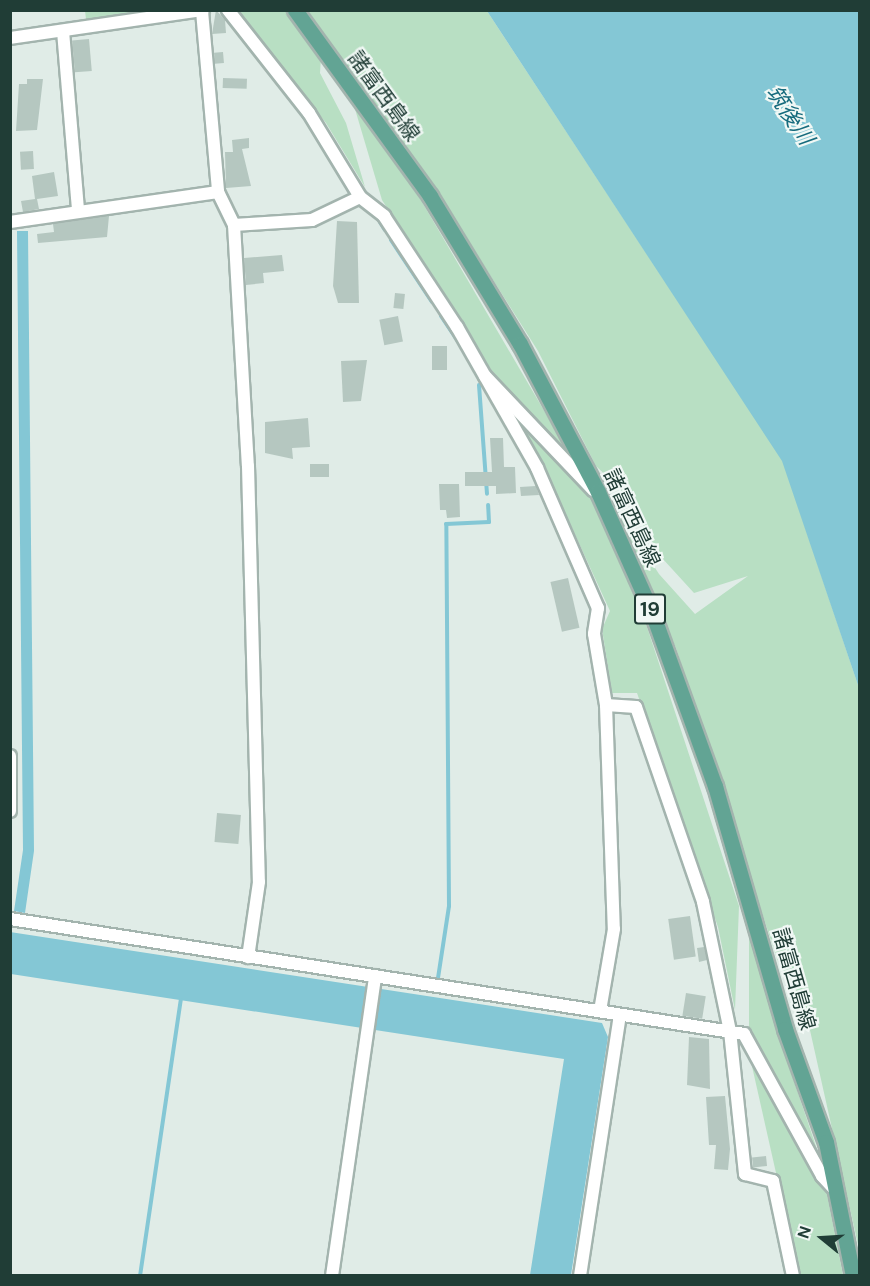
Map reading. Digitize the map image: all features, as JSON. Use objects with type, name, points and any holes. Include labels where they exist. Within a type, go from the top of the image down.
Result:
[{"type":"main road","name":"諸富西島線","points":[[295,10],[430,196],[520,344],[598,492],[652,615],[715,786],[838,1193],[853,1275]]},
{"type":"street","points":[[228,10],[309,113],[360,197],[384,216],[484,375],[537,468],[598,608],[594,634],[606,705],[614,929],[600,1011]]},
{"type":"street","points":[[10,38],[203,11],[218,192],[234,225],[248,477],[259,882],[248,957]]},
{"type":"street","points":[[63,31],[78,209]]},
{"type":"street","points":[[10,222],[78,209],[218,192]]},
{"type":"street","points":[[234,225],[312,220],[360,197]]},
{"type":"street","points":[[484,375],[598,492]]},
{"type":"street","points":[[606,705],[636,707],[714,939],[730,1031],[745,1174],[773,1180],[793,1275]]},
{"type":"street","points":[[10,756],[10,811]]},
{"type":"street","points":[[10,919],[248,957],[375,981],[600,1011],[744,1034],[822,1176],[838,1193]]},
{"type":"street","points":[[332,1275],[375,981]]},
{"type":"street","points":[[580,1275],[620,1016]]},
{"type":"green space","points":[[85,11],[129,11],[131,15],[86,19]]},
{"type":"green space","points":[[236,11],[285,11],[321,58],[320,73],[346,123],[365,187],[326,123]]},
{"type":"green space","points":[[306,11],[487,11],[783,461],[859,688],[859,1249],[805,1008],[777,959],[676,648],[611,499],[659,574],[695,614],[748,576],[694,593],[662,558],[621,490],[596,466],[538,351],[435,188]]},
{"type":"green space","points":[[352,99],[415,190],[577,467],[490,369],[382,200]]},
{"type":"green space","points":[[496,391],[593,501],[645,621],[739,906],[735,1010],[718,927],[637,693],[612,693],[602,629],[610,611],[545,469]]},
{"type":"green space","points":[[749,918],[778,1034],[824,1170],[749,1031]]},
{"type":"green space","points":[[749,1053],[827,1194],[843,1275],[799,1275]]},
{"type":"water","name":"筑後川","points":[[487,11],[859,11],[859,688],[782,461]]},
{"type":"water","points":[[17,231],[28,231],[34,851],[25,913],[14,911],[23,850]]},
{"type":"water","points":[[10,932],[602,1023],[608,1037],[571,1275],[530,1275],[564,1059],[11,974]]},
{"type":"building","points":[[216,10],[225,20],[226,33],[212,34]]},
{"type":"building","points":[[89,39],[92,71],[75,72],[72,40]]},
{"type":"building","points":[[223,52],[224,63],[215,64],[214,53]]},
{"type":"building","points":[[223,78],[247,79],[247,89],[223,88]]},
{"type":"building","points":[[27,79],[43,79],[37,130],[16,131],[19,84],[27,84]]},
{"type":"building","points":[[249,138],[249,148],[242,149],[251,186],[226,188],[225,152],[233,152],[232,140]]},
{"type":"building","points":[[33,151],[34,169],[21,170],[20,152]]},
{"type":"building","points":[[54,172],[58,196],[37,199],[39,209],[23,212],[21,201],[35,199],[32,176]]},
{"type":"building","points":[[109,216],[107,237],[38,243],[37,234],[54,232],[53,224]]},
{"type":"building","points":[[337,221],[357,222],[359,303],[338,303],[333,286]]},
{"type":"building","points":[[282,255],[284,271],[263,273],[264,283],[246,285],[244,258]]},
{"type":"building","points":[[395,293],[405,294],[403,309],[393,308]]},
{"type":"building","points":[[398,316],[403,342],[384,345],[379,320]]},
{"type":"building","points":[[432,346],[447,346],[447,370],[432,370]]},
{"type":"building","points":[[367,360],[361,401],[343,402],[341,361]]},
{"type":"building","points":[[308,418],[310,447],[292,448],[293,459],[265,453],[265,422]]},
{"type":"building","points":[[490,438],[503,438],[504,467],[515,467],[516,493],[496,494],[496,486],[465,486],[465,472],[492,472]]},
{"type":"building","points":[[310,464],[329,464],[329,477],[310,477]]},
{"type":"building","points":[[439,484],[459,484],[460,517],[447,518],[446,510],[440,510]]},
{"type":"building","points":[[536,486],[539,495],[521,496],[520,487]]},
{"type":"building","points":[[568,578],[579,628],[562,632],[550,582]]},
{"type":"building","points":[[217,813],[241,815],[238,844],[214,842]]},
{"type":"building","points":[[690,916],[696,957],[674,960],[668,919]]},
{"type":"building","points":[[704,947],[707,960],[699,962],[697,948]]},
{"type":"building","points":[[686,993],[706,996],[702,1019],[682,1016]]},
{"type":"building","points":[[689,1037],[709,1039],[710,1089],[687,1085]]},
{"type":"building","points":[[725,1096],[730,1149],[728,1170],[714,1169],[716,1145],[709,1145],[706,1097]]},
{"type":"building","points":[[766,1156],[767,1166],[753,1167],[752,1157]]},
{"type":"waterway","points":[[380,222],[385,230]]},
{"type":"waterway","points":[[391,240],[432,302]]},
{"type":"waterway","points":[[441,316],[459,343]]},
{"type":"waterway","points":[[479,385],[487,494]]},
{"type":"waterway","points":[[438,978],[449,906],[446,524],[489,522],[488,505]]},
{"type":"waterway","points":[[140,1276],[181,1000]]}]
